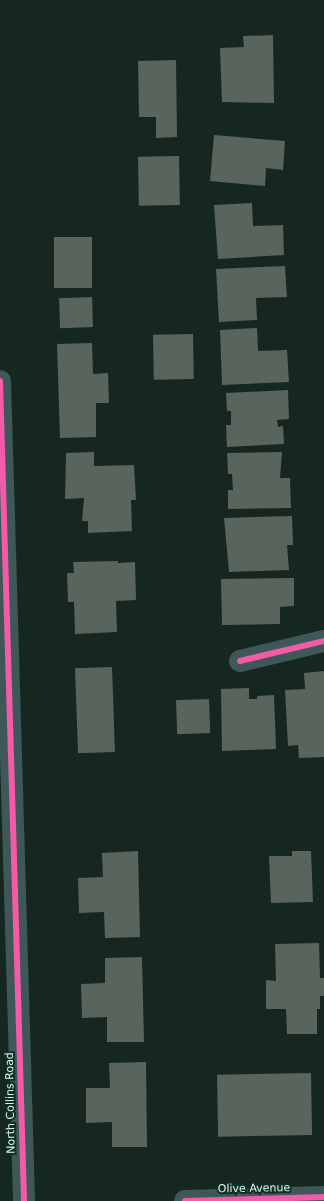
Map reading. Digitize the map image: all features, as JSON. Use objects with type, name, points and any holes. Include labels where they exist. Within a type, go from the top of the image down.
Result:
[{"type":"street","name":"North Collins Road","points":[[0,381],[24,1201]]},
{"type":"street","points":[[240,661],[324,641]]},
{"type":"street","name":"Olive Avenue","points":[[185,1201],[324,1197]]},
{"type":"building","points":[[273,35],[274,103],[222,102],[220,48],[244,47],[243,36]]},
{"type":"building","points":[[176,60],[177,137],[156,138],[156,117],[139,117],[138,61]]},
{"type":"building","points":[[214,135],[285,141],[283,170],[266,168],[265,186],[210,181]]},
{"type":"building","points":[[179,156],[180,205],[139,206],[138,157]]},
{"type":"building","points":[[252,203],[253,226],[283,225],[284,255],[218,259],[214,205]]},
{"type":"building","points":[[54,237],[92,237],[92,288],[54,288]]},
{"type":"building","points":[[285,266],[287,297],[256,298],[257,320],[219,322],[216,269]]},
{"type":"building","points":[[92,297],[93,327],[60,328],[59,298]]},
{"type":"building","points":[[257,328],[258,351],[287,350],[289,382],[222,385],[220,330]]},
{"type":"building","points":[[193,334],[194,379],[154,380],[153,335]]},
{"type":"building","points":[[92,343],[93,374],[108,373],[109,403],[96,403],[96,437],[60,438],[57,344]]},
{"type":"building","points":[[288,390],[289,419],[277,420],[278,427],[283,426],[284,444],[227,447],[226,425],[231,425],[231,411],[227,411],[226,393]]},
{"type":"building","points":[[94,452],[94,466],[134,465],[136,500],[131,500],[132,531],[88,533],[88,521],[82,521],[84,498],[65,499],[66,453]]},
{"type":"building","points":[[282,452],[280,478],[290,478],[291,508],[228,509],[228,490],[233,490],[232,474],[228,474],[227,453]]},
{"type":"building","points":[[292,516],[293,545],[287,545],[289,570],[229,572],[224,518]]},
{"type":"building","points":[[118,561],[118,563],[135,562],[136,600],[116,601],[117,632],[75,634],[74,602],[68,602],[67,573],[74,573],[73,562]]},
{"type":"building","points":[[294,578],[294,606],[280,607],[280,624],[222,625],[221,579]]},
{"type":"building","points":[[112,667],[115,752],[78,753],[75,668]]},
{"type":"building","points":[[324,671],[324,757],[299,758],[298,745],[288,746],[285,690],[305,689],[304,673]]},
{"type":"building","points":[[249,688],[249,699],[257,699],[257,696],[274,695],[276,749],[222,751],[221,689]]},
{"type":"building","points":[[209,699],[210,733],[177,734],[176,700]]},
{"type":"building","points":[[138,851],[140,937],[105,938],[104,912],[79,913],[78,878],[103,877],[102,853]]},
{"type":"building","points":[[292,851],[311,851],[313,902],[271,903],[269,856],[292,856]]},
{"type":"building","points":[[319,943],[320,978],[324,978],[324,996],[320,996],[320,1009],[317,1009],[317,1034],[287,1034],[286,1009],[266,1009],[266,980],[276,981],[275,944]]},
{"type":"building","points":[[142,957],[144,1042],[107,1042],[107,1017],[82,1018],[81,984],[105,983],[105,958]]},
{"type":"building","points":[[146,1062],[147,1147],[112,1147],[112,1122],[86,1123],[86,1088],[110,1088],[109,1063]]},
{"type":"building","points":[[311,1073],[312,1135],[218,1137],[217,1075]]},
{"type":"cycle path","points":[[0,381],[24,1201]]},
{"type":"cycle path","points":[[240,661],[324,641]]},
{"type":"cycle path","points":[[185,1201],[324,1197]]}]
